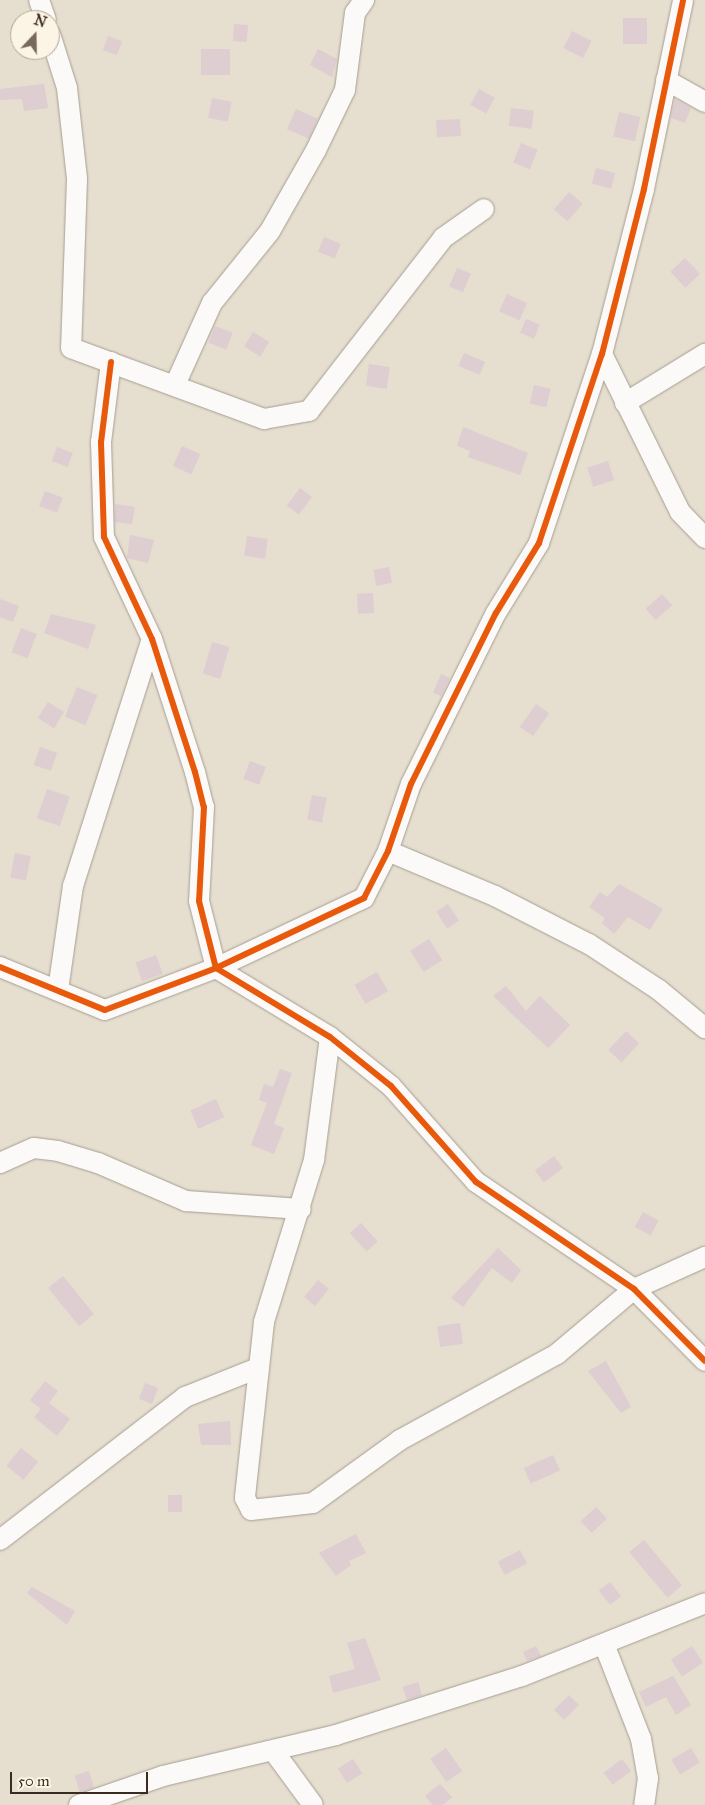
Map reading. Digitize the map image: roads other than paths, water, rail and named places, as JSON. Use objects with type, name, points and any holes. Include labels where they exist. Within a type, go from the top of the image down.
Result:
[{"type":"street","points":[[176,385],[212,303],[270,231],[316,150],[345,90],[355,13],[364,0]]},
{"type":"street","points":[[0,967],[105,1010],[216,968],[364,898],[388,851],[410,784],[496,613],[539,543],[602,354],[684,0]]},
{"type":"street","points":[[58,60],[67,88],[77,179],[71,348],[176,385],[208,402],[264,419],[309,411],[443,238],[484,209]]},
{"type":"street","points":[[666,80],[705,102]]},
{"type":"street","points":[[602,354],[680,512],[705,538]]},
{"type":"street","points":[[625,403],[705,354]]},
{"type":"street","points":[[111,362],[101,442],[104,537],[152,639],[204,807],[199,901],[216,968],[330,1037],[392,1086],[476,1182],[634,1289],[705,1361]]},
{"type":"street","points":[[58,990],[73,886],[152,639]]},
{"type":"street","points":[[388,851],[495,896],[589,944],[659,990],[705,1028]]},
{"type":"street","points":[[330,1037],[314,1160],[301,1209],[264,1322],[258,1368],[246,1507],[256,1510],[313,1503],[400,1440],[558,1354],[634,1289],[705,1257]]},
{"type":"street","points":[[0,1163],[34,1148],[58,1151],[98,1163],[186,1201],[301,1209]]},
{"type":"street","points":[[0,1540],[185,1397],[258,1368]]},
{"type":"street","points":[[79,1805],[163,1776],[275,1753],[522,1676],[705,1603]]},
{"type":"street","points":[[604,1644],[641,1739],[648,1778],[644,1805]]},
{"type":"street","points":[[275,1753],[313,1805]]}]
